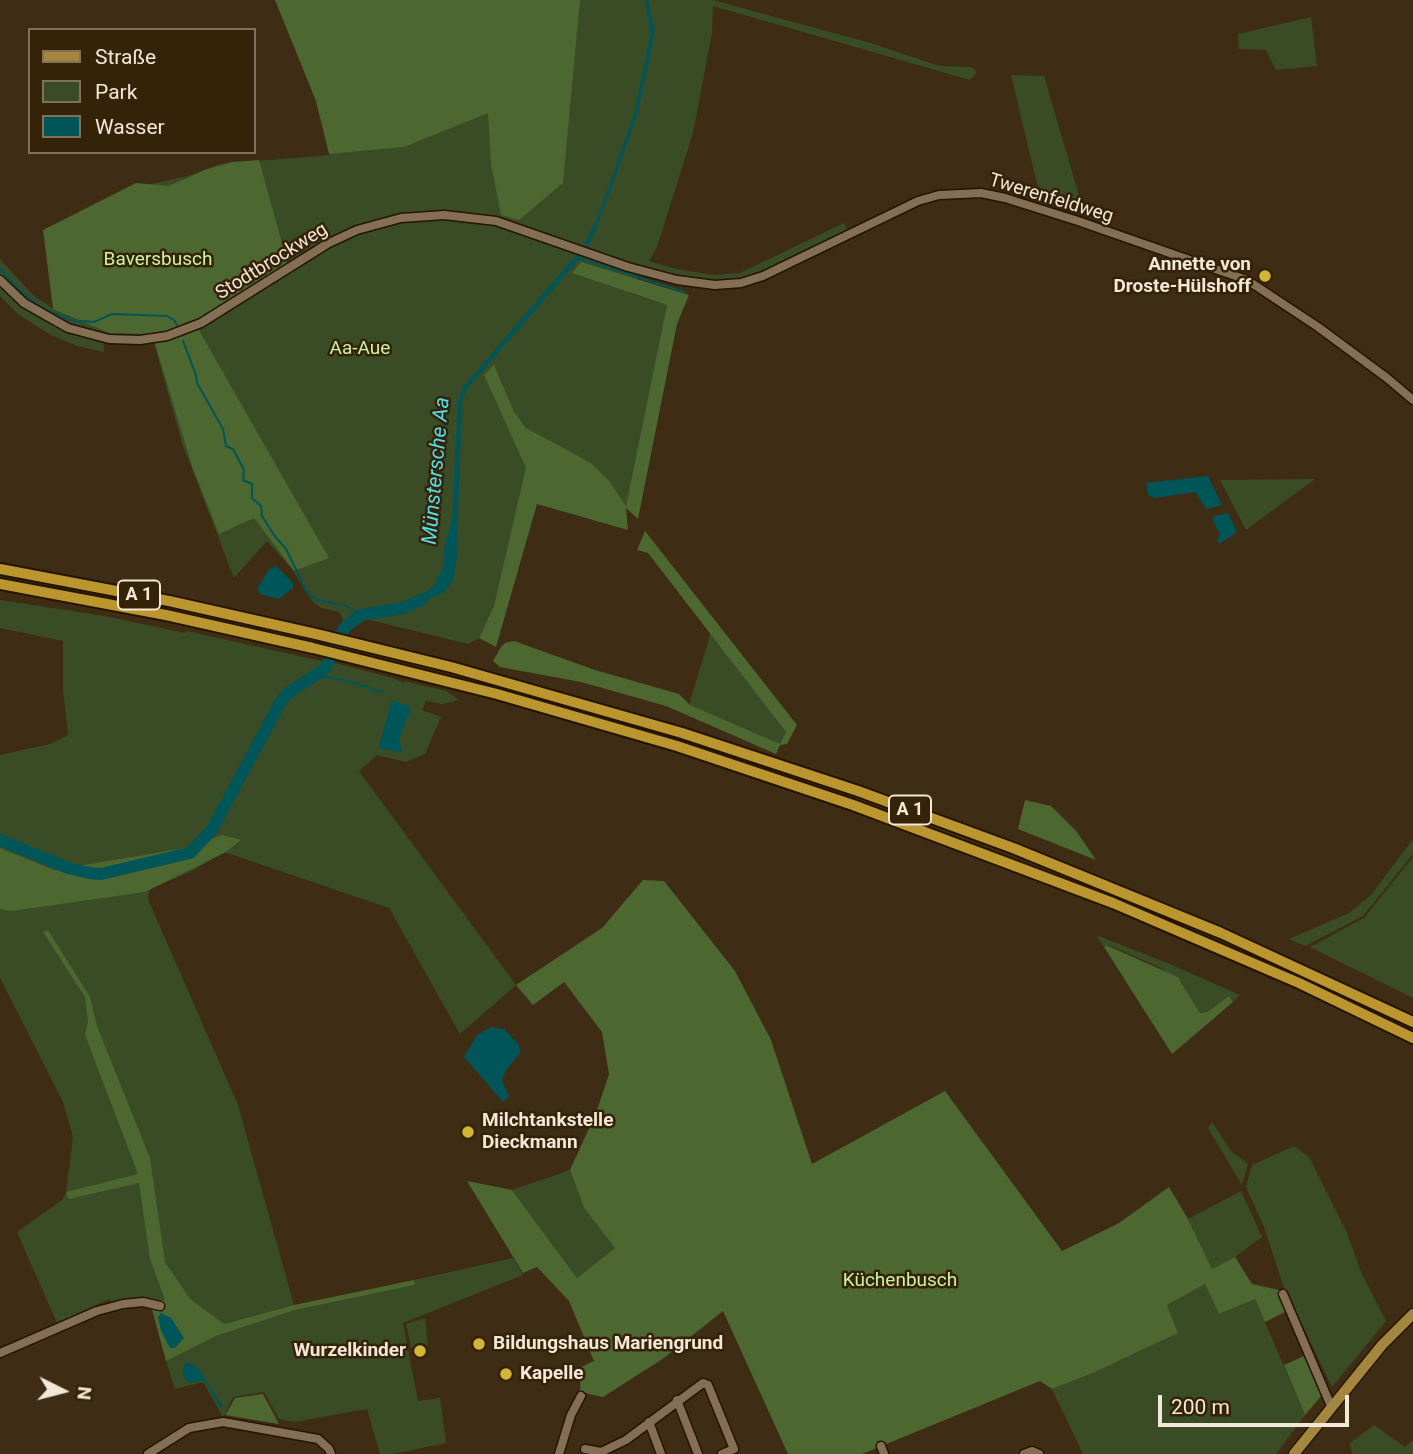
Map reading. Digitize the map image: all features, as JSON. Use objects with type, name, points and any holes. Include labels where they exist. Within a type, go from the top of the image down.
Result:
[{"type":"highway","name":"A 1","points":[[0,569],[169,601],[387,651],[528,688],[682,733],[923,814],[1025,853],[1305,970],[1413,1022]]},
{"type":"highway","name":"A 1","points":[[0,584],[273,638],[383,664],[677,746],[905,823],[1113,903],[1299,983],[1413,1038]]},
{"type":"main road","points":[[1294,1454],[1382,1345],[1413,1314]]},
{"type":"street","name":"Twerenfeldweg","points":[[574,248],[677,280],[700,285],[729,285],[771,272],[918,201],[950,194],[993,195],[1247,280],[1318,327],[1413,400]]},
{"type":"street","name":"Stodtbrockweg","points":[[0,280],[37,312],[68,328],[109,339],[140,340],[167,336],[201,323],[327,244],[357,230],[401,218],[444,215],[483,219],[510,225],[574,248]]},
{"type":"street","points":[[1283,1294],[1331,1406]]},
{"type":"street","points":[[0,1353],[104,1308],[143,1302],[160,1306]]},
{"type":"street","points":[[584,1450],[601,1452],[626,1440],[703,1382],[708,1385],[734,1449],[722,1454]]},
{"type":"street","points":[[559,1454],[571,1415],[581,1396]]},
{"type":"street","points":[[677,1400],[698,1454]]},
{"type":"street","points":[[148,1454],[189,1428],[223,1422],[318,1439],[329,1448],[331,1454]]},
{"type":"street","points":[[649,1422],[660,1452],[650,1454]]},
{"type":"street","points":[[1024,1454],[1032,1451],[1039,1454]]},
{"type":"green space","points":[[275,0],[580,0],[563,183],[519,220],[501,215],[491,164],[488,113],[404,147],[329,154],[316,101]]},
{"type":"green space","name":"Aa-Aue","points":[[276,0],[713,0],[874,44],[939,66],[971,67],[977,72],[970,80],[713,6],[712,33],[693,133],[657,247],[649,261],[676,269],[714,275],[740,273],[844,223],[848,231],[770,269],[729,281],[691,279],[644,268],[629,293],[668,305],[626,507],[610,482],[530,465],[494,604],[479,638],[468,644],[366,619],[350,631],[345,630],[332,662],[404,683],[405,681],[446,691],[459,700],[442,704],[426,701],[422,710],[441,717],[425,754],[406,762],[377,755],[359,771],[516,985],[460,1034],[389,908],[224,852],[192,871],[150,889],[150,904],[238,1105],[294,1305],[224,1324],[173,1314],[165,1301],[112,1302],[109,1299],[57,1323],[17,1232],[62,1200],[66,1192],[73,1136],[63,1102],[0,978],[0,755],[50,744],[68,735],[63,690],[63,641],[0,628],[0,600],[105,616],[185,633],[187,631],[326,662],[341,630],[337,628],[344,622],[339,612],[321,608],[311,600],[292,569],[267,541],[234,578],[182,443],[151,332],[139,334],[150,336],[109,336],[68,326],[29,304],[0,277],[0,259],[33,295],[57,311],[46,230],[128,189],[188,176],[220,164],[330,155],[320,104]]},
{"type":"green space","points":[[1311,17],[1317,66],[1276,70],[1266,50],[1239,49],[1238,34]]},
{"type":"green space","points":[[1011,75],[1044,76],[1085,216],[1041,200]]},
{"type":"green space","name":"Baversbusch","points":[[259,160],[288,265],[196,325],[329,558],[294,571],[254,518],[219,534],[192,466],[152,334],[110,333],[53,309],[43,230],[136,183],[169,186],[205,170],[232,162]]},
{"type":"green space","points":[[581,262],[689,295],[677,324],[638,519],[626,508],[628,530],[537,504],[496,647],[479,638],[494,605],[526,468],[484,375],[494,365],[514,412],[526,428],[591,463],[610,482],[626,506],[667,305],[572,273]]},
{"type":"green space","points":[[0,285],[26,308],[50,324],[103,340],[104,352],[77,346],[51,335],[19,315],[0,296]]},
{"type":"green space","points":[[1315,479],[1246,530],[1220,480]]},
{"type":"green space","points":[[645,531],[797,725],[787,744],[780,745],[776,754],[666,706],[581,682],[500,667],[493,661],[505,643],[514,641],[595,670],[679,694],[690,705],[780,744],[786,732],[648,553],[637,550]]},
{"type":"green space","points":[[711,632],[786,732],[780,745],[689,705]]},
{"type":"green space","points":[[1025,800],[1051,806],[1077,832],[1096,860],[1018,829]]},
{"type":"green space","points":[[222,835],[241,840],[224,853],[145,892],[12,911],[0,909],[0,848],[54,870],[186,848]]},
{"type":"green space","points":[[1413,839],[1413,854],[1363,916],[1305,946],[1289,939],[1349,913],[1371,895]]},
{"type":"green space","points":[[1413,857],[1413,998],[1310,947],[1364,918]]},
{"type":"green space","name":"Küchenbusch","points":[[643,880],[664,881],[735,971],[771,1040],[812,1164],[945,1091],[1062,1251],[1119,1223],[1169,1187],[1212,1269],[1235,1257],[1252,1284],[1279,1290],[1287,1311],[1265,1322],[1255,1299],[1219,1314],[1205,1284],[1167,1305],[1178,1333],[1052,1389],[1040,1381],[862,1454],[788,1454],[723,1311],[664,1358],[603,1397],[580,1392],[581,1367],[594,1361],[569,1301],[537,1267],[523,1273],[467,1181],[512,1190],[577,1278],[615,1248],[584,1208],[570,1170],[596,1113],[609,1074],[602,1032],[564,982],[533,1005],[516,985],[602,928]]},
{"type":"green space","points":[[48,930],[90,997],[97,1026],[150,1158],[165,1262],[190,1299],[224,1324],[294,1305],[414,1280],[415,1285],[295,1310],[216,1336],[166,1361],[150,1302],[165,1300],[150,1259],[139,1183],[69,1199],[66,1192],[138,1174],[85,1035],[88,1022],[85,997],[43,932]]},
{"type":"green space","points":[[1096,935],[1240,995],[1233,1002],[1229,996],[1207,1012],[1200,1013],[1181,981],[1159,967],[1111,946],[1104,947]]},
{"type":"green space","points":[[1106,945],[1178,977],[1200,1013],[1207,1012],[1229,996],[1233,1002],[1172,1054],[1104,947]]},
{"type":"green space","points":[[1212,1122],[1231,1151],[1248,1164],[1242,1185],[1208,1128]]},
{"type":"green space","points":[[1294,1146],[1309,1157],[1348,1235],[1361,1272],[1386,1321],[1332,1387],[1283,1285],[1264,1227],[1246,1187],[1252,1165]]},
{"type":"green space","points":[[570,1170],[584,1208],[615,1248],[577,1278],[512,1190]]},
{"type":"green space","points":[[1241,1191],[1262,1237],[1235,1257],[1212,1269],[1188,1219]]},
{"type":"green space","points":[[513,1258],[523,1275],[403,1323],[418,1401],[440,1398],[446,1443],[380,1454],[367,1409],[295,1422],[279,1419],[264,1392],[233,1397],[223,1417],[203,1382],[175,1389],[166,1361],[216,1336],[295,1310],[414,1285],[414,1280]]},
{"type":"green space","points":[[1205,1284],[1219,1314],[1255,1299],[1305,1415],[1276,1454],[1083,1454],[1052,1389],[1178,1333],[1166,1305]]},
{"type":"green space","points":[[425,1318],[428,1345],[411,1348],[406,1324]]},
{"type":"green space","points":[[1306,1355],[1322,1395],[1305,1415],[1284,1365]]},
{"type":"green space","points":[[263,1394],[279,1424],[225,1415],[235,1398]]},
{"type":"green space","points":[[1374,1425],[1405,1447],[1413,1440],[1413,1454],[1353,1454],[1349,1444]]},
{"type":"water","points":[[645,0],[648,0],[655,32],[637,116],[595,233],[587,248],[583,247],[598,217],[634,114],[651,33]]},
{"type":"water","points":[[577,254],[582,256],[467,389],[462,401],[456,566],[453,580],[445,591],[407,609],[407,604],[433,587],[443,568],[445,544],[452,520],[458,401],[463,387]]},
{"type":"water","points":[[1208,476],[1222,505],[1206,509],[1195,492],[1155,498],[1148,495],[1146,483]]},
{"type":"water","points":[[1228,513],[1237,532],[1219,544],[1217,541],[1220,534],[1212,520],[1215,516]]},
{"type":"water","points":[[276,566],[293,583],[293,588],[279,599],[259,594],[258,587],[269,569]]},
{"type":"water","points":[[392,700],[411,707],[399,740],[402,752],[381,749],[379,746]]},
{"type":"water","points":[[491,1027],[504,1029],[519,1045],[520,1053],[506,1070],[502,1080],[509,1097],[503,1102],[464,1057],[477,1035]]},
{"type":"water","points":[[161,1313],[171,1318],[184,1338],[175,1348],[170,1348],[161,1331],[158,1317]]},
{"type":"water","points":[[186,1363],[199,1369],[223,1407],[220,1408],[204,1380],[189,1383],[184,1378],[183,1368]]},
{"type":"waterway","points":[[578,258],[684,292]]},
{"type":"waterway","points":[[0,269],[39,306],[69,320],[94,322],[112,314],[167,316],[177,325]]},
{"type":"waterway","points":[[183,341],[197,383],[223,429],[226,446],[233,449],[244,470],[243,480],[252,484],[252,498],[261,506],[262,516],[286,549],[306,590],[314,599],[346,606],[361,615]]},
{"type":"waterway","name":"Münstersche Aa","points":[[0,840],[68,868],[101,874],[190,853],[211,831],[280,703],[288,693],[325,669],[345,627],[361,615],[403,608],[421,600]]},
{"type":"waterway","points":[[317,675],[348,681],[384,693]]},
{"type":"place","name":"Annette von Droste-Hülshoff","points":[[1265,276]]},
{"type":"place","name":"Milchtankstelle Dieckmann","points":[[468,1132]]},
{"type":"place","name":"Bildungshaus Mariengrund","points":[[479,1344]]},
{"type":"place","name":"Wurzelkinder","points":[[420,1351]]},
{"type":"place","name":"Kapelle","points":[[506,1374]]}]
